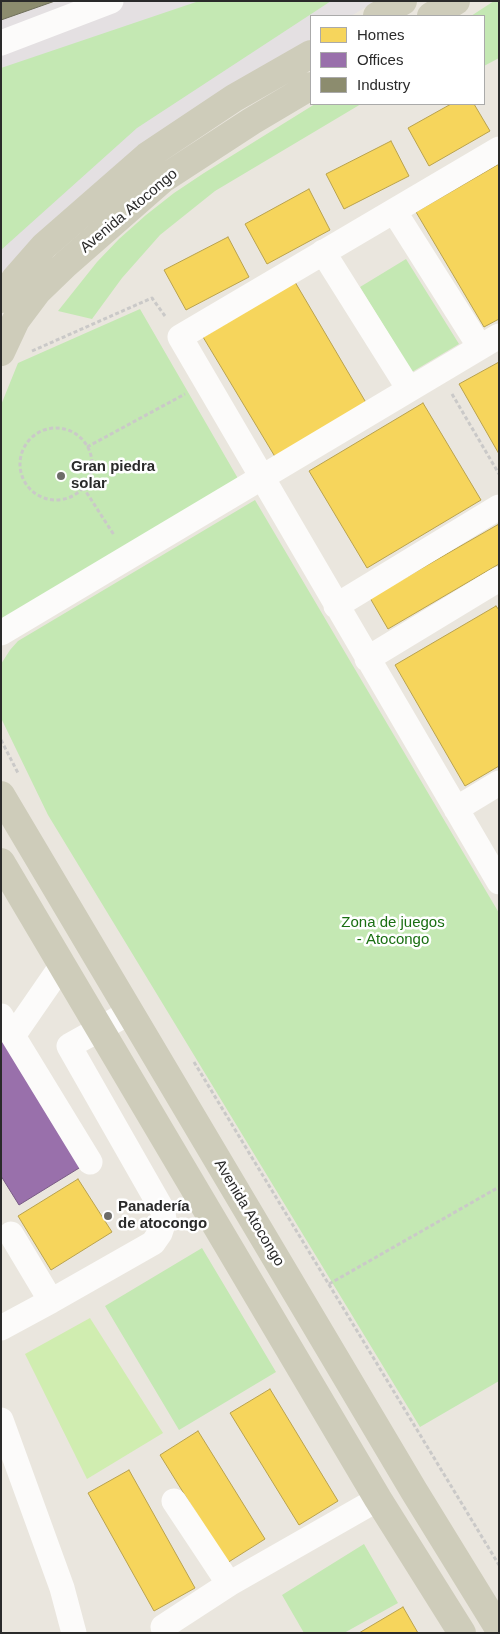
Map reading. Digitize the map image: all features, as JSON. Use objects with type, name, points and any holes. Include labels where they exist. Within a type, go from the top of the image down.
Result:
[{"type":"main road","points":[[379,15],[403,1]]},
{"type":"main road","points":[[433,15],[456,1]]},
{"type":"main road","name":"Avenida Atocongo","points":[[1,299],[15,278],[44,246],[147,156],[234,98],[310,55]]},
{"type":"main road","name":"Avenida Atocongo","points":[[2,351],[16,320],[37,292],[156,185],[252,120],[310,87]]},
{"type":"main road","name":"Avenida Atocongo","points":[[12,787],[130,1012],[414,1492],[499,1629]]},
{"type":"main road","points":[[1,862],[378,1499],[462,1633]]},
{"type":"street","points":[[1,43],[111,1]]},
{"type":"street","points":[[499,149],[180,337],[499,882]]},
{"type":"street","points":[[1,633],[489,341],[394,211]]},
{"type":"street","points":[[323,252],[409,389]]},
{"type":"street","points":[[336,606],[499,507]]},
{"type":"street","points":[[368,658],[499,579]]},
{"type":"street","points":[[456,809],[499,783]]},
{"type":"street","points":[[62,965],[7,1026],[90,1162]]},
{"type":"street","points":[[1,1328],[153,1243],[160,1233],[164,1222],[163,1211],[70,1046],[130,1012]]},
{"type":"street","points":[[11,1234],[51,1301]]},
{"type":"street","points":[[1,1420],[62,1588],[74,1633]]},
{"type":"street","points":[[163,1627],[229,1584],[378,1499]]},
{"type":"street","points":[[174,1501],[229,1584]]},
{"type":"path","points":[[2,351],[18,357],[152,298],[180,337]]},
{"type":"path","points":[[439,371],[499,474]]},
{"type":"path","points":[[87,447],[207,382]]},
{"type":"path","points":[[52,429],[64,430],[75,434],[84,442],[90,452],[92,463],[90,475],[83,487],[77,494],[66,499],[54,500],[32,492],[25,482],[20,460],[24,448],[31,439],[41,432],[52,429]]},
{"type":"path","points":[[83,487],[128,556]]},
{"type":"path","points":[[1,740],[12,787]]},
{"type":"path","points":[[191,1057],[499,1566]]},
{"type":"path","points":[[328,1284],[499,1187]]},
{"type":"shaded area","points":[[1,1],[376,1],[353,15],[310,15],[310,42],[160,137],[1,273]]},
{"type":"green space","points":[[199,1],[331,1],[137,128],[1,250],[1,68]]},
{"type":"green space","points":[[494,1],[499,1],[499,58],[485,65],[485,15],[473,15]]},
{"type":"green space","points":[[313,105],[359,105],[215,191],[160,235],[122,278],[92,319],[58,311],[97,262],[119,239],[174,193]]},
{"type":"green space","points":[[406,259],[459,344],[412,372],[360,287]]},
{"type":"green space","points":[[140,309],[240,482],[1,622],[1,405],[18,363]]},
{"type":"green space","name":"Zona de juegos - Atocongo","points":[[255,500],[499,913],[499,1381],[420,1427],[48,815],[1,718],[1,664],[18,641]]},
{"type":"green space","points":[[202,1248],[276,1372],[179,1430],[105,1306]]},
{"type":"green space","points":[[90,1318],[163,1433],[87,1479],[25,1354]]},
{"type":"green space","points":[[364,1544],[398,1603],[344,1633],[304,1633],[282,1595]]},
{"type":"building: Homes","points":[[449,105],[475,105],[490,131],[429,166],[408,128]]},
{"type":"building: Homes","points":[[391,141],[409,176],[344,209],[326,174]]},
{"type":"building: Homes","points":[[499,164],[499,319],[484,327],[416,212]]},
{"type":"building: Homes","points":[[309,189],[330,230],[267,264],[245,224]]},
{"type":"building: Homes","points":[[228,237],[249,277],[186,310],[164,270]]},
{"type":"building: Homes","points":[[295,282],[368,406],[277,460],[203,337]]},
{"type":"building: Homes","points":[[499,362],[499,454],[459,384]]},
{"type":"building: Homes","points":[[423,403],[481,500],[367,568],[309,471]]},
{"type":"building: Homes","points":[[499,524],[499,564],[388,629],[370,598]]},
{"type":"building: Homes","points":[[496,606],[499,610],[499,766],[465,786],[395,665]]},
{"type":"building: Homes","points":[[78,1179],[112,1232],[51,1270],[18,1216]]},
{"type":"building: Homes","points":[[270,1389],[338,1501],[299,1525],[230,1413]]},
{"type":"building: Homes","points":[[198,1431],[265,1539],[227,1563],[160,1455]]},
{"type":"building: Homes","points":[[129,1470],[195,1588],[154,1611],[88,1493]]},
{"type":"building: Homes","points":[[403,1607],[418,1633],[359,1633]]},
{"type":"building: Offices","points":[[1,1030],[84,1165],[19,1205],[1,1176]]},
{"type":"building: Industry","points":[[1,1],[55,1],[1,20]]},
{"type":"place","name":"Gran piedra solar","points":[[61,476]]},
{"type":"place","name":"Panadería de atocongo","points":[[108,1216]]}]
